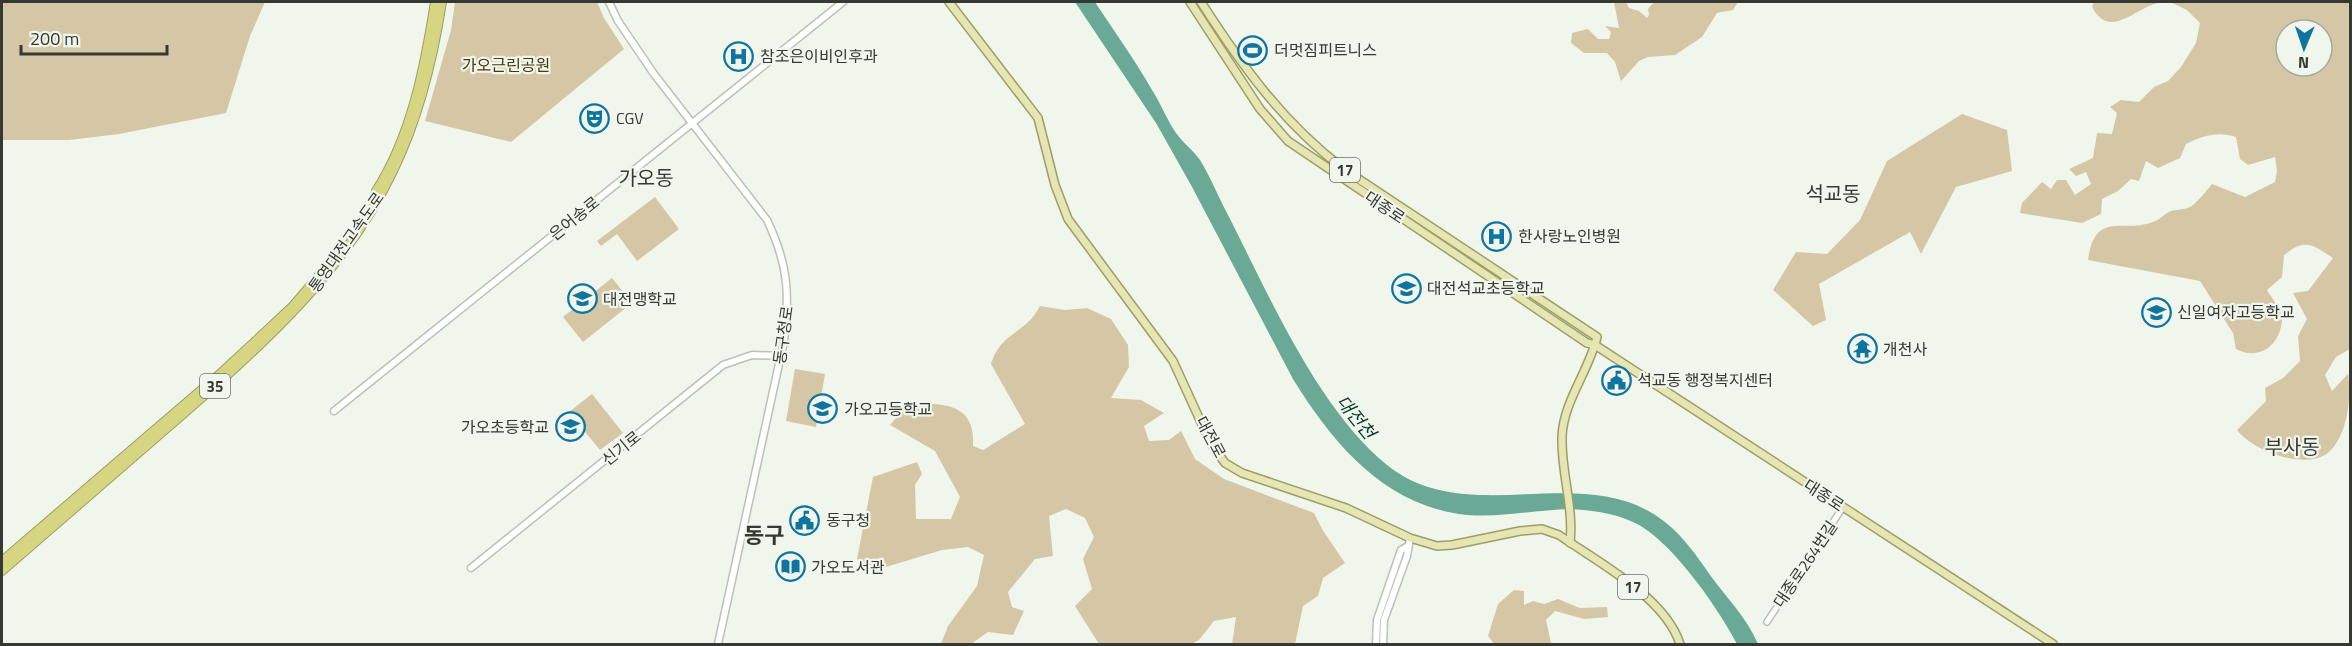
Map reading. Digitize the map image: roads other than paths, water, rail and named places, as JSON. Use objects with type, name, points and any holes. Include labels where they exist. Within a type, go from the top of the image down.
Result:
[{"type":"highway","name":"통영대전고속도로","points":[[410,126],[428,46],[435,2]]},
{"type":"highway","name":"통영대전고속도로","points":[[2,571],[229,375],[300,308],[338,260],[391,169],[410,126],[435,45],[442,2]]},
{"type":"highway","name":"통영대전고속도로","points":[[2,561],[221,373],[292,307],[331,261],[391,169]]},
{"type":"main road","name":"동구청로","points":[[609,2],[636,49],[767,220],[778,245],[786,274],[789,304],[781,356],[718,645]]},
{"type":"main road","name":"은어송로","points":[[334,411],[843,2]]},
{"type":"main road","name":"대전로","points":[[949,2],[1038,118],[1055,185],[1068,219],[1173,361],[1215,452],[1224,463],[1242,473],[1346,508],[1409,542],[1452,546],[1520,531],[1542,529],[1570,543],[1657,607],[1672,624],[1680,645]]},
{"type":"main road","name":"대종로","points":[[1190,2],[1260,109],[1288,141],[1587,343],[1596,345],[2053,645]]},
{"type":"main road","name":"대종로","points":[[1201,2],[1250,75],[1306,139],[1345,170],[1597,337],[1596,345]]},
{"type":"main road","points":[[1570,543],[1572,519],[1562,438],[1564,420],[1596,345]]},
{"type":"main road","name":"신기로","points":[[471,568],[723,365],[752,355],[781,356]]},
{"type":"main road","points":[[1376,645],[1377,620],[1401,550],[1409,542]]},
{"type":"main road","points":[[1383,645],[1384,620],[1407,556],[1409,542]]},
{"type":"street","name":"대종로264번길","points":[[1767,622],[1843,507]]},
{"type":"place","name":"더멋짐피트니스","points":[[1253,50]]},
{"type":"place","name":"참조은이비인후과","points":[[739,56]]},
{"type":"place","name":"CGV","points":[[595,118]]},
{"type":"place","name":"한사랑노인병원","points":[[1497,236]]},
{"type":"place","name":"대전석교초등학교","points":[[1406,288]]},
{"type":"place","name":"대전맹학교","points":[[582,299]]},
{"type":"place","name":"신일여자고등학교","points":[[2156,312]]},
{"type":"place","name":"개천사","points":[[1862,349]]},
{"type":"place","name":"석교동 행정복지센터","points":[[1616,380]]},
{"type":"place","name":"가오고등학교","points":[[823,409]]},
{"type":"place","name":"가오초등학교","points":[[570,427]]},
{"type":"place","name":"동구청","points":[[805,520]]},
{"type":"place","name":"가오도서관","points":[[790,567]]},
{"type":"district","name":"가오동","points":[[646,177]]},
{"type":"district","name":"석교동","points":[[1833,193]]},
{"type":"district","name":"부사동","points":[[2292,446]]},
{"type":"district","name":"동구","points":[[764,535]]},
{"type":"park label","name":"가오근린공원","points":[[506,65]]},
{"type":"water label","name":"대전천","points":[[1356,417]]}]
